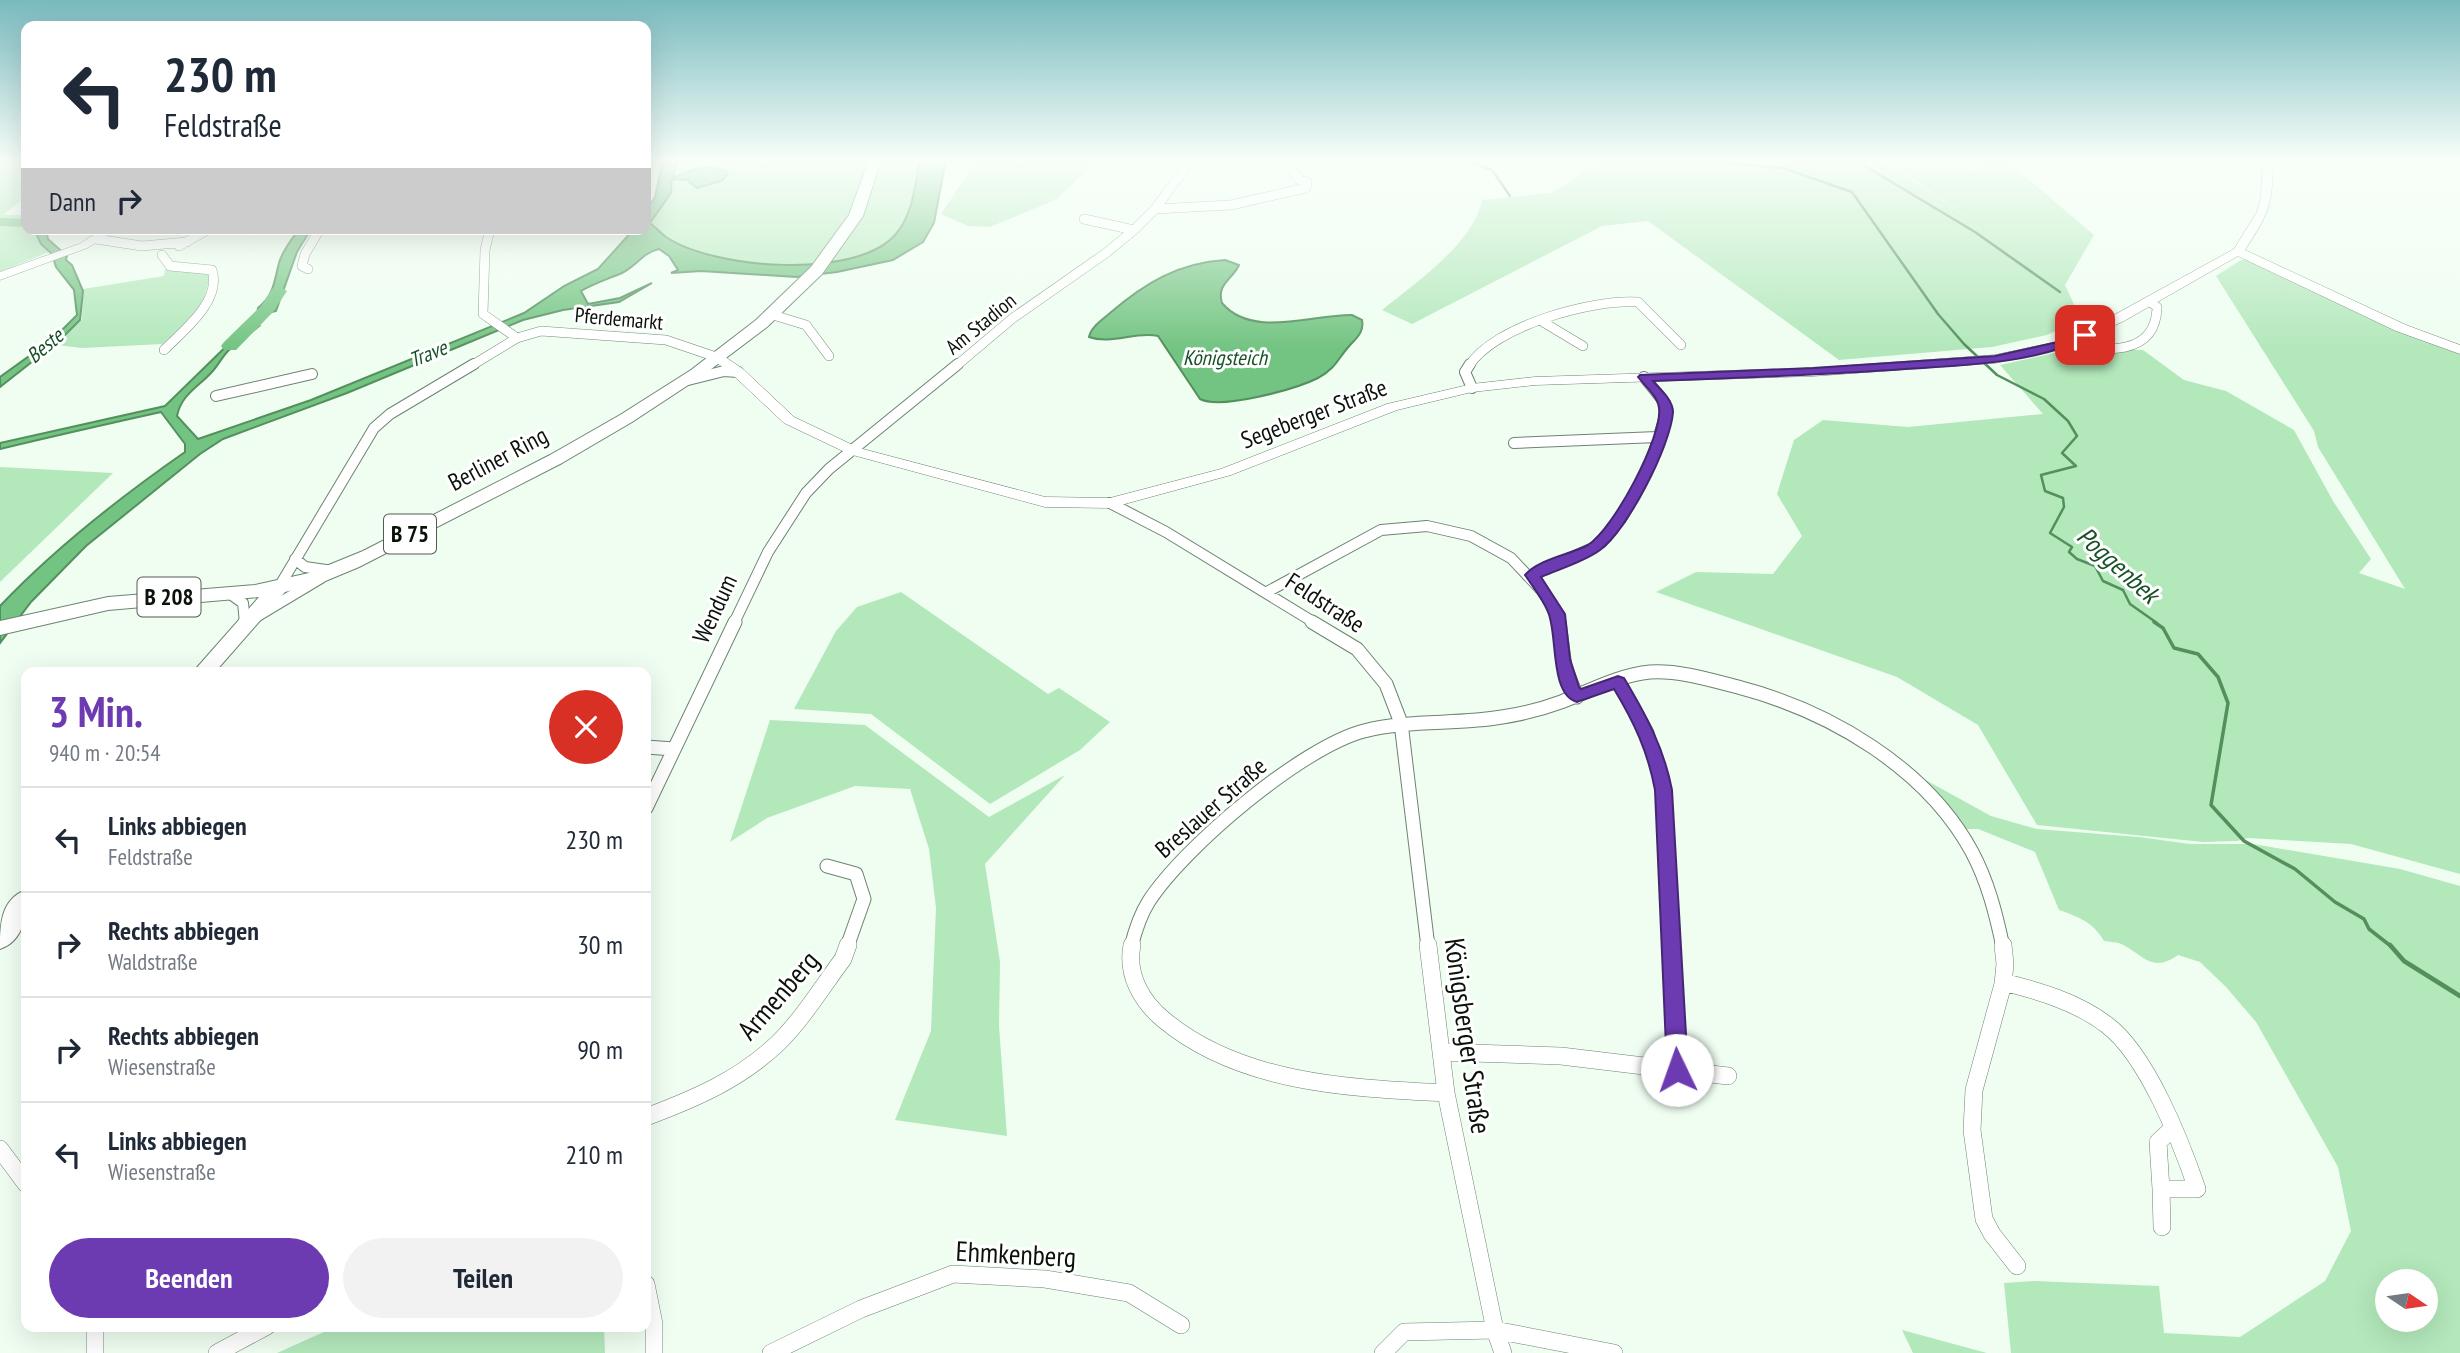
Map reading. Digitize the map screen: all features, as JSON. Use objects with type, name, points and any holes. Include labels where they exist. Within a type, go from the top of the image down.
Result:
[{"type":"main road","name":"B 75","points":[[716,357],[773,315],[806,283],[828,257],[850,223]]},
{"type":"main road","points":[[2256,223],[2238,251],[2402,328],[2460,351]]},
{"type":"main road","points":[[0,276],[73,250],[102,235]]},
{"type":"main road","name":"Segeberger Straße","points":[[716,357],[738,372],[789,420],[854,451],[1045,502],[1078,505],[1110,503],[1226,472],[1392,407],[1472,388],[1535,381],[1813,372],[1968,362],[1995,359],[2067,343],[2238,251]]},
{"type":"main road","name":"Berliner Ring","points":[[0,628],[92,606],[279,587],[333,571],[529,474],[630,416],[716,357]]},
{"type":"main road","points":[[207,667],[279,587]]},
{"type":"main road","points":[[0,939],[21,908]]},
{"type":"street","points":[[1103,223],[1134,230]]},
{"type":"street","name":"Am Stadion","points":[[854,451],[1013,318],[1107,253],[1141,223]]},
{"type":"street","points":[[162,255],[199,235]]},
{"type":"street","points":[[308,269],[302,266],[304,254],[316,235]]},
{"type":"street","points":[[489,235],[482,292],[483,314],[502,330],[517,338]]},
{"type":"street","points":[[96,239],[142,246],[187,242]]},
{"type":"street","points":[[142,246],[162,255],[170,267],[212,270],[214,276],[205,310],[165,348]]},
{"type":"street","points":[[1472,388],[1465,372],[1472,359],[1489,343],[1543,321],[1596,306],[1631,300],[1638,302],[1681,345]]},
{"type":"street","points":[[2067,343],[2095,348],[2135,346],[2157,328],[2157,307],[2149,301]]},
{"type":"street","points":[[773,315],[806,325],[829,356]]},
{"type":"street","points":[[1543,321],[1583,346]]},
{"type":"street","name":"Pferdemarkt","points":[[279,587],[374,428],[390,414],[517,338],[541,331],[631,335],[666,340],[716,357]]},
{"type":"street","name":"Berliner Ring","points":[[680,382],[724,371],[738,372]]},
{"type":"street","points":[[215,396],[312,374]]},
{"type":"street","points":[[1532,575],[1595,547],[1621,519],[1650,465],[1666,413],[1665,403],[1644,377]]},
{"type":"street","points":[[1514,443],[1657,437]]},
{"type":"street","name":"Wendum","points":[[651,797],[788,517],[837,460],[854,451]]},
{"type":"street","name":"Feldstraße","points":[[1110,503],[1166,532],[1357,649],[1386,684],[1401,723]]},
{"type":"street","points":[[1267,592],[1360,540],[1401,525],[1431,525],[1461,531],[1497,550],[1532,575],[1557,614],[1562,659],[1577,697]]},
{"type":"street","points":[[295,559],[305,567],[333,571]]},
{"type":"street","name":"Berliner Ring","points":[[246,624],[333,571]]},
{"type":"street","points":[[229,593],[243,603],[246,624]]},
{"type":"street","points":[[1401,723],[1483,719],[1536,711],[1651,672],[1715,681],[1784,701],[1867,744],[1928,793],[1976,855],[1993,899],[2005,956],[2003,982],[1987,1051],[1977,1077],[1971,1137],[1981,1192],[1981,1209],[1989,1230],[2017,1266]]},
{"type":"street","points":[[1618,681],[1645,727],[1657,759],[1664,790],[1677,1070]]},
{"type":"street","name":"Königsberger Straße","points":[[1401,723],[1447,1093],[1494,1330],[1503,1353]]},
{"type":"street","name":"Breslauer Straße","points":[[1401,723],[1350,735],[1304,757],[1182,858],[1148,901],[1133,930],[1129,958],[1134,988],[1161,1021],[1225,1058],[1280,1074],[1371,1088],[1447,1093]]},
{"type":"street","points":[[651,747],[674,749]]},
{"type":"street","name":"Armenberg","points":[[651,1115],[699,1097],[740,1074],[778,1043],[836,969],[842,960],[864,899],[856,874],[827,866]]},
{"type":"street","points":[[2003,982],[2043,993],[2096,1016],[2130,1048],[2143,1065],[2185,1152],[2197,1189],[2161,1189]]},
{"type":"street","points":[[1441,1052],[1561,1056],[1728,1076]]},
{"type":"street","points":[[2162,1227],[2158,1142],[2172,1129]]},
{"type":"street","points":[[0,1149],[21,1177]]},
{"type":"street","name":"Ehmkenberg","points":[[771,1353],[861,1309],[953,1274],[1045,1279],[1129,1293],[1181,1325]]},
{"type":"street","points":[[651,1309],[654,1353]]},
{"type":"street","points":[[1383,1353],[1404,1332],[1494,1330],[1615,1353]]},
{"type":"street","points":[[95,1332],[95,1353]]},
{"type":"street","points":[[217,1353],[256,1332]]},
{"type":"shaded area","points":[[0,223],[21,223],[21,235],[37,235],[49,252],[0,272]]},
{"type":"shaded area","points":[[651,223],[903,223],[895,235],[876,249],[849,259],[817,264],[749,262],[688,248],[666,237]]},
{"type":"shaded area","points":[[962,223],[999,223],[990,227]]},
{"type":"shaded area","points":[[1473,223],[1628,223],[1602,226],[1412,324],[1382,310],[1426,275],[1468,232]]},
{"type":"shaded area","points":[[1651,223],[2080,223],[2094,235],[2065,285],[2081,319],[2047,335],[1992,347],[1839,360]]},
{"type":"shaded area","points":[[2253,259],[2355,310],[2460,354],[2460,874],[2351,844],[2248,838],[2203,842],[2037,825],[1978,725],[1897,677],[1656,592],[1696,572],[1773,574],[1802,536],[1777,494],[1794,440],[1823,420],[1908,427],[2043,414],[2000,365],[2072,349],[2143,350],[2184,380],[2226,391],[2294,430],[2333,501],[2371,559],[2359,573],[2405,589],[2318,447],[2314,431],[2216,276],[2241,260]]},
{"type":"shaded area","points":[[165,269],[209,276],[200,311],[162,344],[82,348],[49,344],[82,320],[83,289],[164,276]]},
{"type":"shaded area","points":[[0,467],[113,473],[0,582]]},
{"type":"shaded area","points":[[901,592],[1048,694],[1059,688],[1110,722],[1080,750],[990,804],[871,714],[794,709],[836,631],[857,607]]},
{"type":"shaded area","points":[[770,720],[865,725],[989,817],[1065,775],[985,864],[1000,962],[999,1026],[1007,1136],[895,1120],[931,1031],[936,908],[929,849],[910,789],[855,786],[767,818],[730,842]]},
{"type":"shaded area","points":[[1922,778],[1991,816],[2037,829],[2190,844],[2253,844],[2400,869],[2460,886],[2460,1353],[2011,1353],[2004,1283],[2034,1281],[2159,1286],[2164,1333],[2240,1337],[2325,1281],[2351,1231],[2338,1167],[2256,1022],[2226,987],[2200,962],[2178,955],[2161,963],[2154,963],[2121,944],[2104,941],[2085,921],[2059,910],[2035,852],[1978,829],[1966,829]]},
{"type":"shaded area","points":[[1902,1330],[1987,1353],[1913,1353]]},
{"type":"shaded area","points":[[324,1332],[604,1332],[605,1353],[277,1353]]},
{"type":"water","points":[[903,223],[934,223],[923,242],[893,260],[837,272],[796,277],[701,271],[671,273],[678,270],[669,256],[659,249],[622,273],[581,291],[588,304],[620,298],[652,283],[619,302],[563,310],[523,320],[347,393],[223,439],[200,454],[86,546],[31,602],[0,643],[0,606],[89,524],[185,452],[185,444],[161,412],[0,449],[0,443],[165,406],[248,325],[259,326],[228,351],[182,402],[177,416],[198,439],[311,400],[524,313],[564,286],[598,269],[629,235],[651,235],[651,224],[666,237],[716,257],[783,265],[849,259],[876,249],[895,235]]},
{"type":"water","name":"Beste","points":[[37,235],[47,235],[72,265],[83,291],[80,320],[61,339],[0,387],[0,377],[54,338],[77,315],[74,290],[56,267],[52,254],[41,244]]},
{"type":"water","points":[[295,235],[307,235],[297,252],[276,311],[257,316],[258,308],[273,288],[282,254]]},
{"type":"water","name":"Königsteich","points":[[1225,260],[1239,265],[1221,291],[1222,303],[1235,314],[1249,320],[1266,322],[1352,315],[1362,320],[1360,333],[1334,366],[1318,378],[1277,392],[1224,402],[1200,399],[1158,336],[1141,335],[1106,340],[1089,337],[1100,321],[1123,302],[1163,276],[1192,265]]},
{"type":"waterway","name":"Poggenbek","points":[[1874,223],[1938,314],[1964,344],[1997,375],[2044,399],[2068,421],[2077,436],[2062,453],[2076,466],[2041,475],[2045,491],[2063,498],[2064,507],[2050,533],[2072,547],[2069,552],[2077,559],[2095,566],[2103,581],[2123,590],[2130,604],[2157,623]]},
{"type":"waterway","points":[[1960,223],[2060,292]]},
{"type":"waterway","name":"Trave","points":[[230,346],[267,309],[279,291]]},
{"type":"waterway","name":"Poggenbek","points":[[2154,622],[2163,628],[2174,648],[2198,654],[2218,677],[2228,703],[2211,805],[2244,841],[2295,869],[2335,902],[2364,919],[2369,929],[2391,946]]},
{"type":"waterway","name":"Poggenbek","points":[[2391,946],[2404,961],[2460,996]]},
{"type":"route","points":[[1677,1070],[1664,790],[1657,759],[1645,727],[1618,681],[1577,697],[1562,659],[1557,614],[1532,575],[1595,547],[1621,519],[1650,465],[1666,413],[1665,403],[1644,377],[1813,372],[1995,359],[2065,344],[2085,335]]}]
